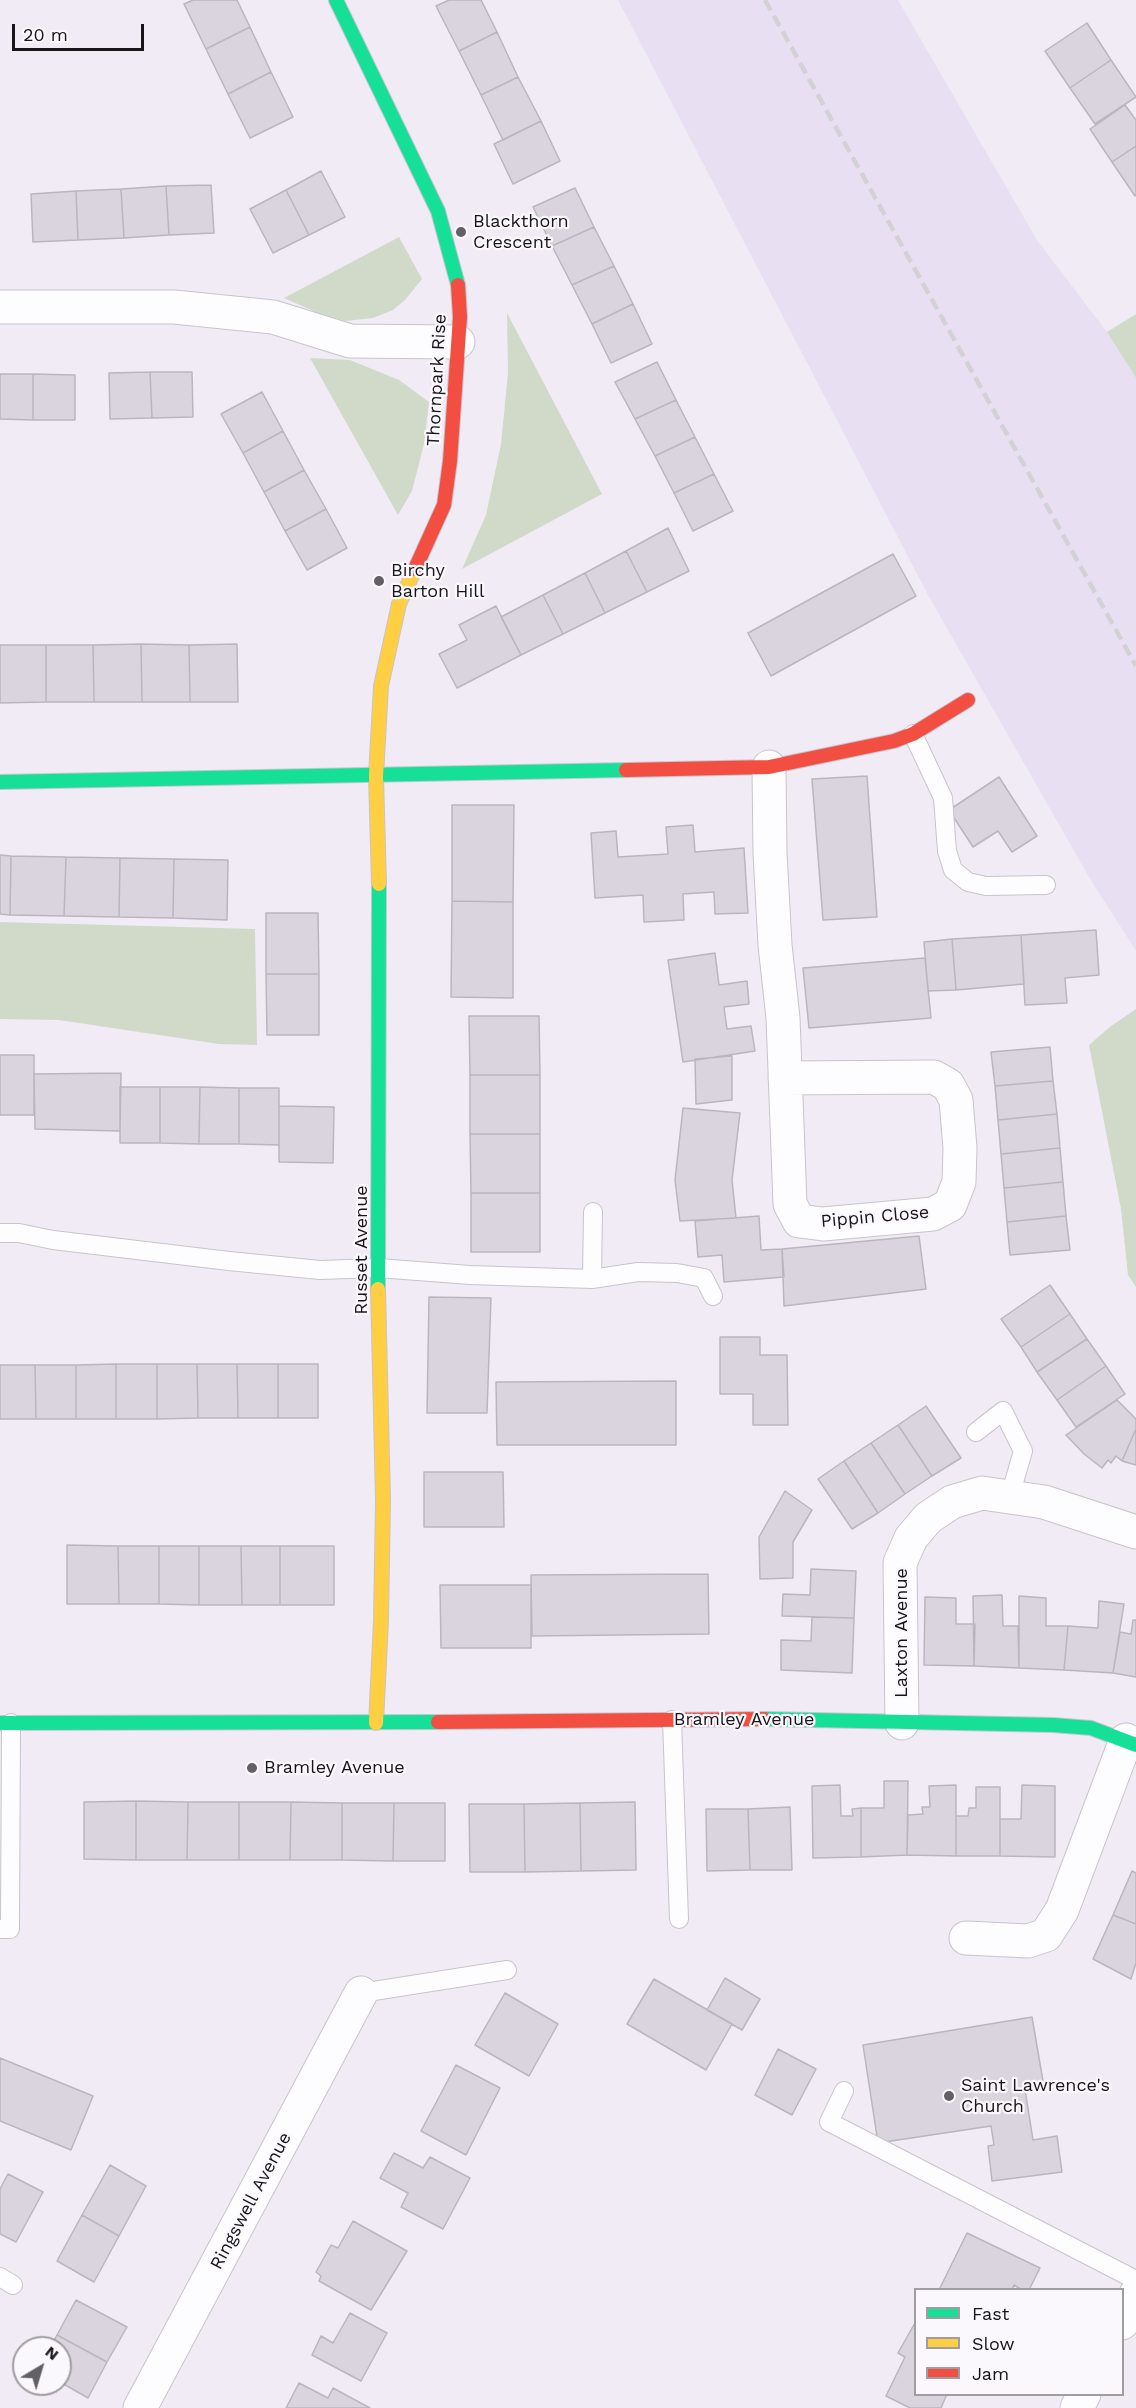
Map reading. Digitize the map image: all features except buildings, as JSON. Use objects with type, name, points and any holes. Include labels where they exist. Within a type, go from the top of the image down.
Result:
[{"type":"street","name":"Thornpark Rise","points":[[336,0],[438,212],[458,278],[458,342],[450,461],[444,505],[396,615],[381,686],[376,776]]},
{"type":"street","points":[[0,307],[174,307],[273,317],[350,341],[458,342]]},
{"type":"street","points":[[0,782],[376,776],[769,766],[894,741],[913,734],[968,700]]},
{"type":"street","name":"Pippin Close","points":[[769,766],[775,945],[783,1018],[785,1078],[790,1204],[799,1221],[824,1224],[933,1215],[950,1205],[959,1182],[960,1148],[956,1100],[948,1085],[934,1077],[785,1078]]},
{"type":"street","name":"Russet Avenue","points":[[376,776],[379,842],[378,1268],[383,1500],[376,1723]]},
{"type":"street","name":"Laxton Avenue","points":[[902,1723],[900,1563],[911,1538],[928,1518],[952,1502],[982,1493],[1044,1502],[1136,1532]]},
{"type":"street","name":"Bramley Avenue","points":[[5,1723],[376,1723],[754,1719],[1053,1725],[1091,1728],[1131,1743],[1062,1910],[1046,1935],[1028,1941],[966,1938]]},
{"type":"street","name":"Ringswell Avenue","points":[[140,2408],[361,1994]]},
{"type":"street","points":[[1124,2318],[1136,2294]]},
{"type":"lane","points":[[913,734],[943,798],[947,851],[953,870],[968,882],[986,886],[1046,885]]},
{"type":"lane","points":[[592,1279],[593,1212]]},
{"type":"lane","points":[[0,1233],[19,1233],[53,1240],[320,1270],[378,1268],[470,1275],[592,1279],[638,1272],[677,1274],[704,1278],[713,1296]]},
{"type":"lane","points":[[976,1432],[1003,1411],[1023,1451],[1010,1496]]},
{"type":"lane","points":[[672,1720],[679,1918]]},
{"type":"lane","points":[[0,1929],[10,1929],[5,1723]]},
{"type":"lane","points":[[361,1994],[409,1984],[507,1970]]},
{"type":"lane","points":[[844,2091],[829,2122],[1136,2280]]},
{"type":"shaded area","points":[[618,0],[898,0],[1037,240],[1107,332],[1136,378],[1136,951],[1090,879],[928,595]]},
{"type":"green space","points":[[399,237],[422,279],[405,300],[393,310],[373,318],[345,321],[318,313],[284,298]]},
{"type":"green space","points":[[507,313],[602,494],[462,569],[486,515],[501,444],[508,373]]},
{"type":"green space","points":[[1136,314],[1136,378],[1107,332]]},
{"type":"green space","points":[[310,358],[350,360],[399,380],[429,402],[424,444],[412,491],[398,515]]},
{"type":"green space","points":[[0,922],[255,929],[257,1045],[219,1044],[59,1020],[0,1019]]},
{"type":"green space","points":[[1136,1009],[1136,1287],[1128,1275],[1121,1209],[1089,1045]]},
{"type":"railway","points":[[765,0],[1136,666]]},
{"type":"traffic: fast","points":[[336,0],[438,211],[458,285]]},
{"type":"traffic: fast","points":[[0,782],[626,770]]},
{"type":"traffic: fast","points":[[378,1289],[379,884]]},
{"type":"traffic: fast","points":[[764,1719],[1053,1725],[1091,1728],[1136,1745]]},
{"type":"traffic: fast","points":[[0,1723],[438,1722]]},
{"type":"traffic: slow","points":[[379,884],[376,776],[381,686],[399,604],[415,569]]},
{"type":"traffic: slow","points":[[376,1723],[383,1500],[378,1289]]},
{"type":"traffic: jam","points":[[415,569],[444,505],[450,461],[460,317],[458,285]]},
{"type":"traffic: jam","points":[[626,770],[769,767],[894,741],[913,734],[968,700]]},
{"type":"traffic: jam","points":[[438,1722],[764,1719]]},
{"type":"place","name":"Blackthorn Crescent","points":[[461,232]]},
{"type":"place","name":"Birchy Barton Hill","points":[[379,581]]},
{"type":"place","name":"Bramley Avenue","points":[[252,1768]]},
{"type":"place","name":"Saint Lawrence's Church","points":[[949,2096]]}]
